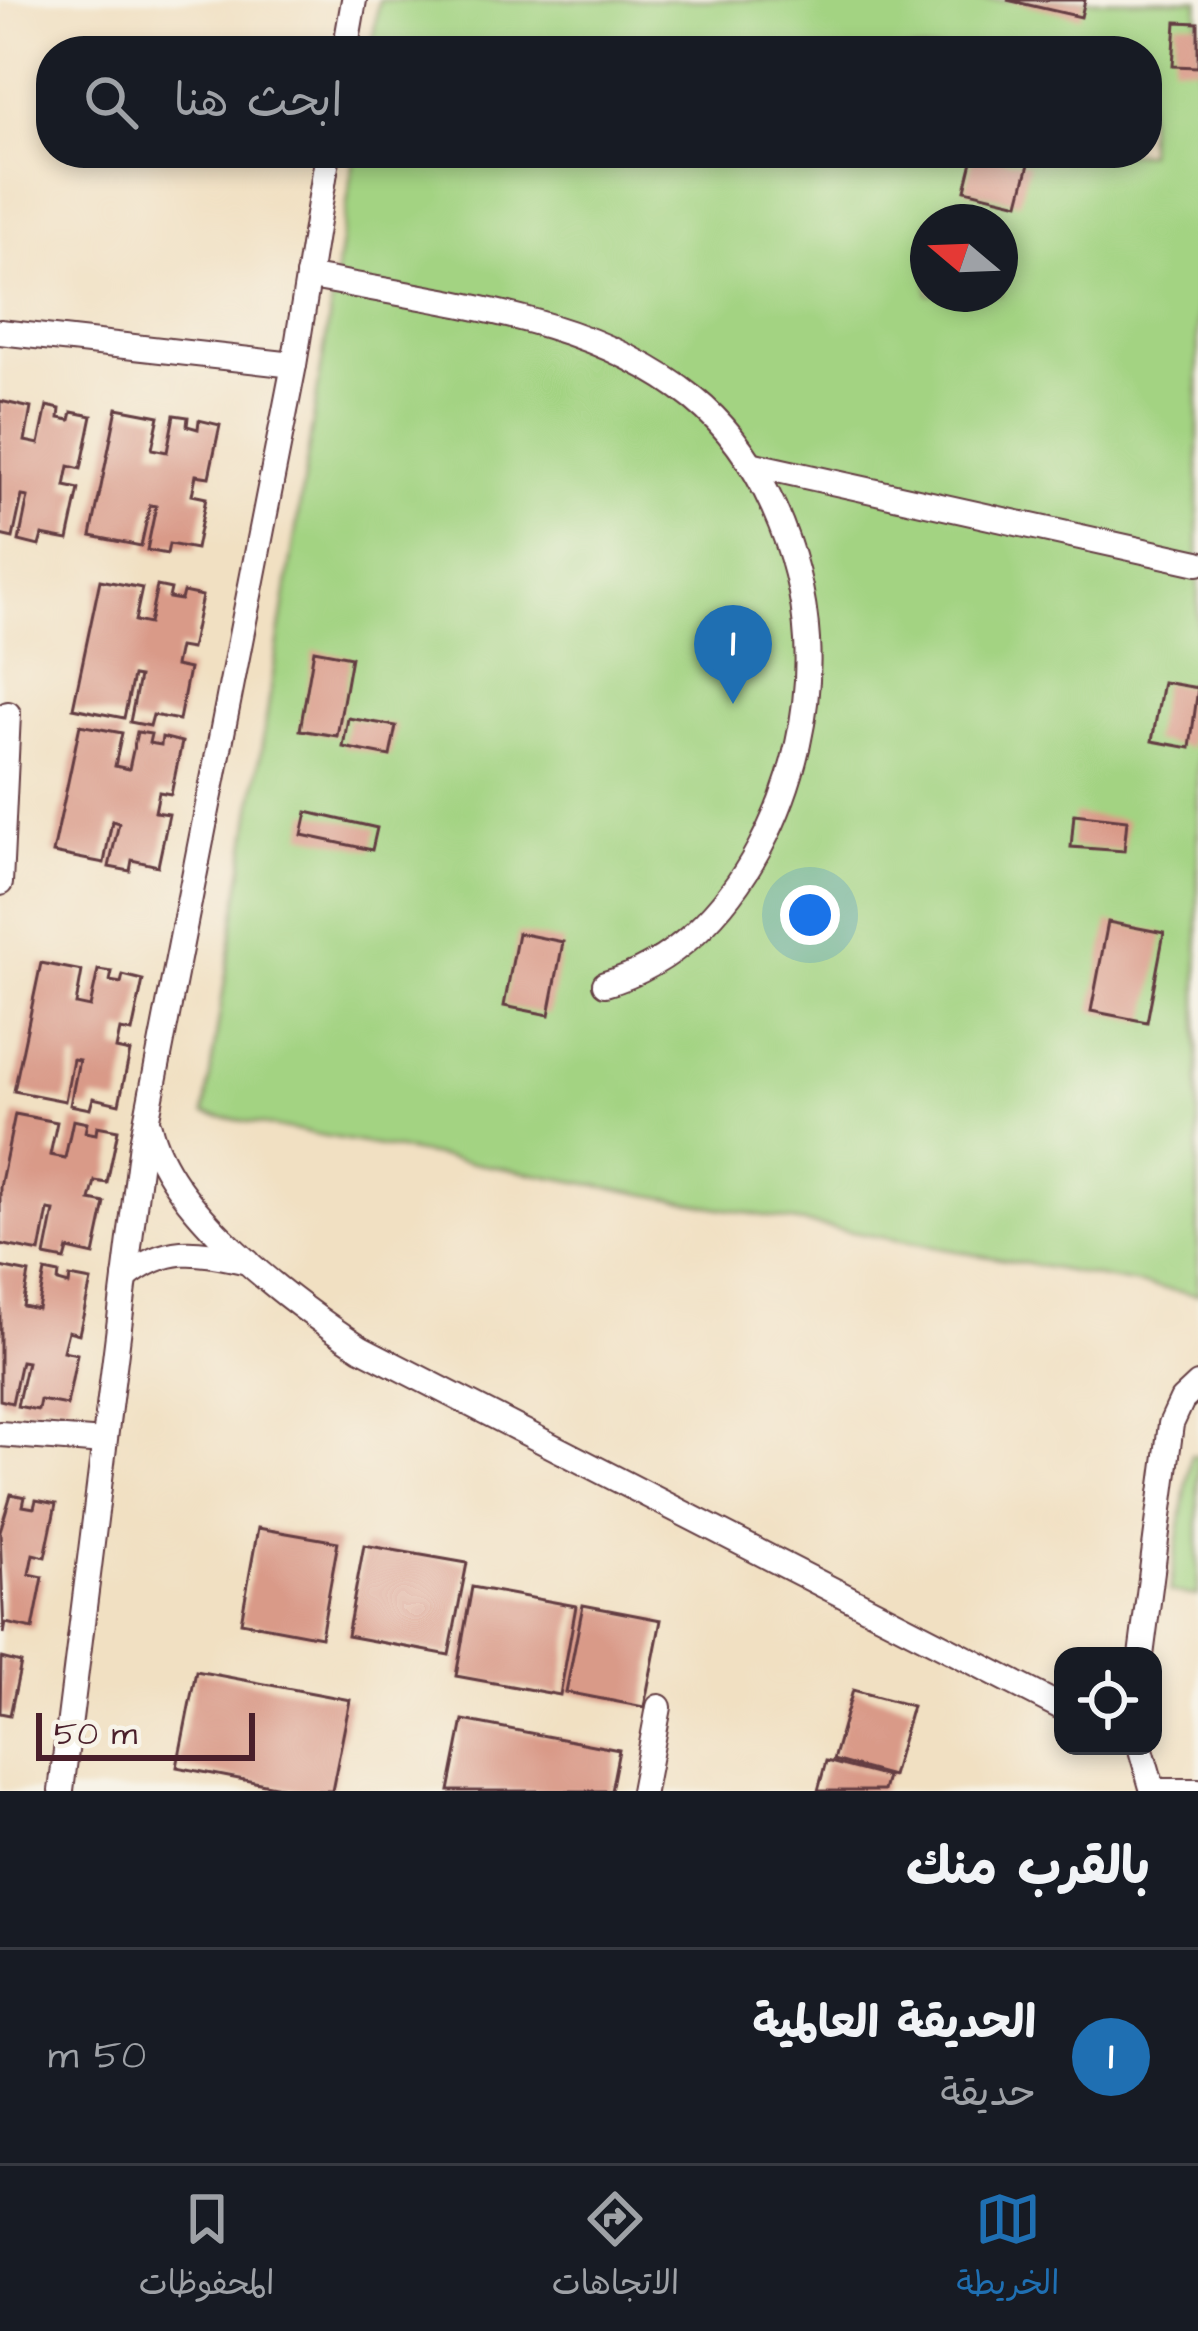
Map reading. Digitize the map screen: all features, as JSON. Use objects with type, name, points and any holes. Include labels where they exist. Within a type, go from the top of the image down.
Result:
[{"type":"street","points":[[348,36],[354,0]]},
{"type":"street","points":[[61,1791],[148,1117],[294,365],[326,168]]},
{"type":"street","points":[[308,276],[564,329],[610,346],[694,399],[724,426],[750,464],[788,552],[807,637],[807,681],[792,762],[774,817],[706,922],[642,973],[605,983]]},
{"type":"street","points":[[0,332],[294,365]]},
{"type":"street","points":[[750,464],[1198,563]]},
{"type":"street","points":[[0,883],[8,714]]},
{"type":"street","points":[[148,1117],[154,1145],[170,1174],[250,1262],[361,1348],[1054,1703]]},
{"type":"street","points":[[125,1278],[148,1259],[171,1254],[196,1251],[250,1262]]},
{"type":"street","points":[[1142,1647],[1171,1424],[1182,1400],[1198,1385]]},
{"type":"street","points":[[0,1434],[104,1442]]},
{"type":"street","points":[[644,1791],[659,1707]]},
{"type":"street","points":[[1142,1755],[1153,1791]]},
{"type":"street","points":[[1162,1791],[1198,1791]]},
{"type":"green space","points":[[379,0],[1198,0],[1198,1295],[204,1114],[353,168],[1162,168],[1162,36],[373,36]]},
{"type":"green space","points":[[1191,1455],[1198,1456],[1198,1596],[1170,1592]]},
{"type":"building","points":[[1007,0],[1085,0],[1081,17]]},
{"type":"building","points":[[1176,22],[1198,23],[1198,67],[1173,66]]},
{"type":"building","points":[[970,168],[1028,168],[1019,203],[965,190]]},
{"type":"building","points":[[0,401],[31,408],[25,441],[39,444],[47,406],[60,409],[59,418],[70,420],[72,412],[92,416],[81,469],[69,466],[65,486],[79,489],[68,540],[42,535],[39,546],[19,541],[28,497],[22,496],[13,538],[0,535]]},
{"type":"building","points":[[117,408],[159,416],[152,449],[167,452],[174,415],[188,417],[187,426],[198,429],[199,420],[220,425],[209,477],[196,475],[192,495],[206,498],[196,549],[169,544],[167,554],[147,550],[156,506],[150,505],[141,546],[91,536]]},
{"type":"building","points":[[100,580],[142,588],[135,621],[149,624],[157,586],[171,589],[169,598],[181,600],[183,592],[202,596],[191,649],[179,647],[175,666],[189,669],[179,720],[153,715],[150,726],[130,722],[139,677],[133,676],[124,718],[73,708]]},
{"type":"building","points":[[314,650],[351,657],[337,736],[300,730]]},
{"type":"building","points":[[1163,682],[1198,688],[1190,748],[1152,741]]},
{"type":"building","points":[[348,718],[396,726],[390,756],[343,747]]},
{"type":"building","points":[[80,725],[122,733],[115,766],[129,769],[137,732],[151,734],[149,743],[161,745],[162,737],[182,742],[171,794],[159,792],[155,812],[169,814],[158,866],[132,860],[130,871],[109,867],[119,823],[112,821],[104,863],[53,853]]},
{"type":"building","points":[[307,812],[377,828],[372,850],[302,835]]},
{"type":"building","points":[[1074,814],[1127,820],[1124,851],[1071,847]]},
{"type":"building","points":[[1108,922],[1164,933],[1147,1022],[1091,1011]]},
{"type":"building","points":[[518,933],[563,942],[549,1015],[504,1006]]},
{"type":"building","points":[[41,963],[82,971],[76,1004],[90,1007],[98,970],[112,972],[110,981],[121,983],[123,975],[143,980],[132,1032],[120,1030],[116,1049],[130,1052],[119,1104],[93,1098],[90,1109],[70,1105],[79,1060],[73,1059],[65,1101],[14,1091]]},
{"type":"building","points":[[15,1114],[57,1122],[50,1155],[65,1158],[73,1120],[87,1123],[85,1132],[96,1134],[97,1126],[118,1130],[107,1183],[95,1181],[90,1200],[105,1203],[94,1255],[68,1249],[65,1260],[45,1256],[54,1211],[48,1210],[40,1252],[0,1244],[0,1187]]},
{"type":"building","points":[[0,1267],[29,1273],[23,1306],[38,1309],[45,1271],[59,1274],[58,1282],[69,1285],[70,1277],[91,1281],[79,1334],[68,1331],[63,1351],[77,1354],[67,1405],[40,1400],[38,1410],[17,1406],[27,1362],[21,1361],[12,1403],[0,1400]]},
{"type":"building","points":[[11,1494],[25,1497],[23,1506],[34,1508],[36,1500],[56,1504],[45,1557],[33,1554],[29,1574],[43,1577],[33,1629],[6,1623],[4,1634],[0,1531]]},
{"type":"building","points":[[258,1528],[338,1542],[321,1637],[241,1622]]},
{"type":"building","points":[[364,1545],[467,1563],[449,1655],[347,1636]]},
{"type":"building","points":[[472,1587],[576,1606],[560,1695],[456,1676]]},
{"type":"building","points":[[583,1605],[661,1620],[644,1707],[566,1692]]},
{"type":"building","points":[[1,1658],[21,1663],[10,1715],[0,1713]]},
{"type":"building","points":[[196,1671],[350,1700],[332,1791],[301,1791],[177,1767]]},
{"type":"building","points":[[853,1690],[912,1706],[892,1776],[833,1760]]},
{"type":"building","points":[[463,1720],[619,1750],[611,1791],[449,1791]]},
{"type":"building","points":[[826,1761],[887,1777],[883,1791],[818,1791]]},
{"type":"place","name":"الحديقة العالمية","points":[[733,704]]}]
